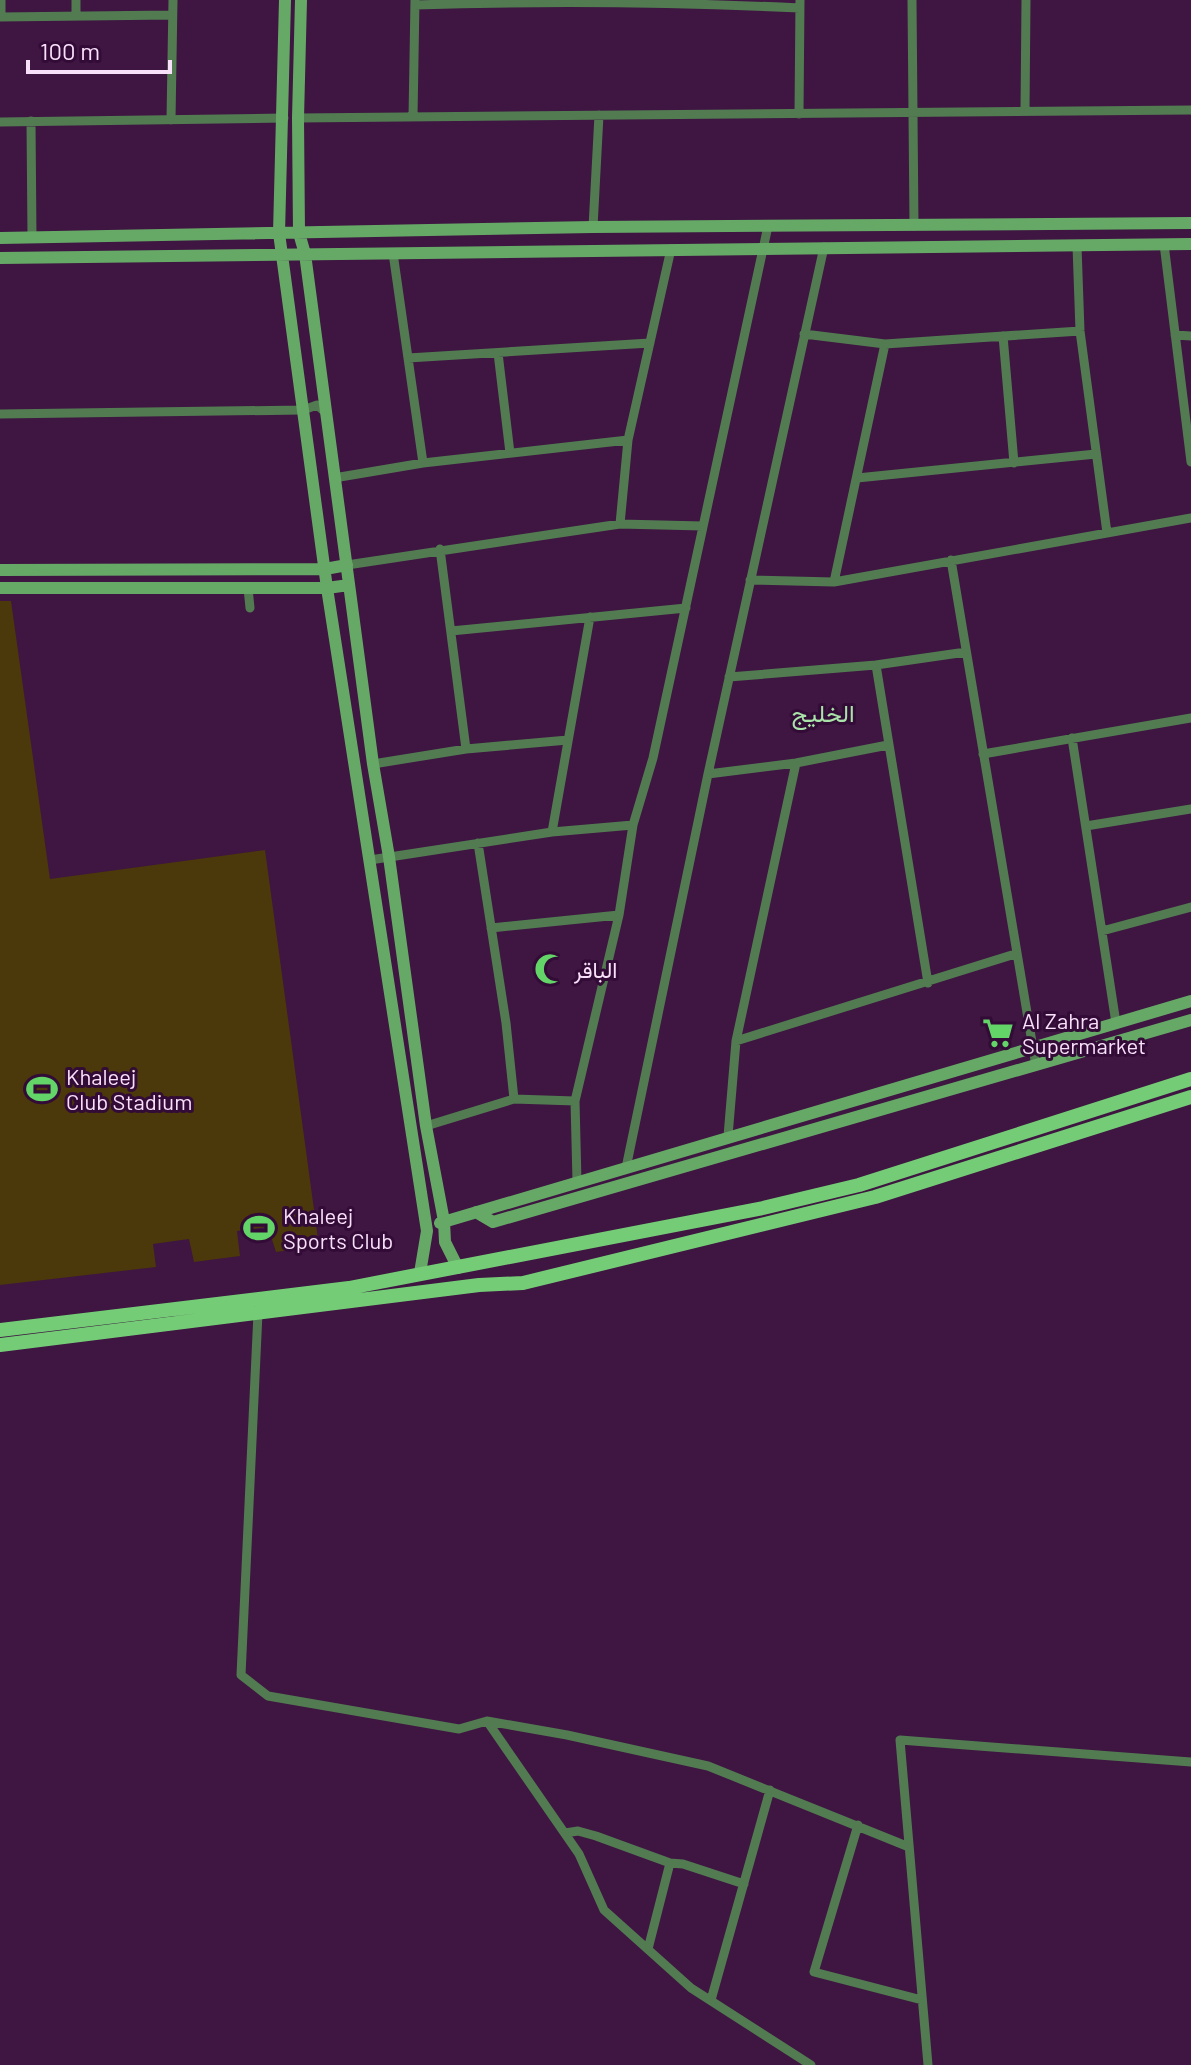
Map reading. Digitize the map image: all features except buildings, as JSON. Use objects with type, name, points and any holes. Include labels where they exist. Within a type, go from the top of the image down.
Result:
[{"type":"main road","points":[[0,1330],[349,1288],[763,1208],[859,1185],[1191,1079]]},
{"type":"main road","points":[[0,1345],[479,1285],[523,1283],[875,1197],[1191,1097]]},
{"type":"main road","points":[[0,1320],[23,1329]]},
{"type":"street","points":[[1,0],[1,17],[172,15]]},
{"type":"street","points":[[76,0],[76,16]]},
{"type":"street","points":[[171,120],[173,0]]},
{"type":"street","points":[[285,0],[279,233],[327,588],[427,1231],[420,1273]]},
{"type":"street","points":[[301,0],[299,233],[305,254],[373,764],[426,1126],[444,1221],[445,1242],[458,1268]]},
{"type":"street","points":[[912,0],[914,226]]},
{"type":"street","points":[[1025,111],[1026,0]]},
{"type":"street","points":[[413,117],[415,3],[526,1],[800,4],[799,114]]},
{"type":"street","points":[[298,118],[1191,110]]},
{"type":"street","points":[[593,227],[599,115]]},
{"type":"street","points":[[0,122],[284,118]]},
{"type":"street","points":[[31,121],[32,237]]},
{"type":"street","points":[[0,238],[593,227],[1191,223]]},
{"type":"street","points":[[577,1182],[575,1101],[619,915],[633,825],[653,758],[768,226]]},
{"type":"street","points":[[1164,244],[1191,462]]},
{"type":"street","points":[[0,258],[1191,244]]},
{"type":"street","points":[[1077,246],[1080,331],[1107,533]]},
{"type":"street","points":[[626,1168],[708,774],[824,247]]},
{"type":"street","points":[[620,524],[628,440],[671,249]]},
{"type":"street","points":[[393,253],[423,463]]},
{"type":"street","points":[[804,334],[885,344],[1080,331]]},
{"type":"street","points":[[1175,335],[1191,336]]},
{"type":"street","points":[[1003,336],[1014,463]]},
{"type":"street","points":[[408,358],[650,343]]},
{"type":"street","points":[[834,582],[885,344]]},
{"type":"street","points":[[498,353],[510,453]]},
{"type":"street","points":[[0,414],[303,410],[317,405],[326,413]]},
{"type":"street","points":[[334,478],[423,463],[628,440]]},
{"type":"street","points":[[857,478],[1096,454]]},
{"type":"street","points":[[750,580],[834,582],[1191,518]]},
{"type":"street","points":[[0,570],[325,569],[440,549],[620,524],[703,526]]},
{"type":"street","points":[[440,549],[466,749]]},
{"type":"street","points":[[951,560],[1036,1066]]},
{"type":"street","points":[[0,588],[327,588],[349,585]]},
{"type":"street","points":[[248,588],[250,608]]},
{"type":"street","points":[[451,631],[686,608]]},
{"type":"street","points":[[552,832],[590,617]]},
{"type":"street","points":[[729,677],[876,665],[966,652]]},
{"type":"street","points":[[876,665],[928,983]]},
{"type":"street","points":[[983,754],[1191,718]]},
{"type":"street","points":[[1072,738],[1116,1023]]},
{"type":"street","points":[[373,764],[466,749],[568,740]]},
{"type":"street","points":[[708,774],[796,763],[888,745]]},
{"type":"street","points":[[728,1136],[736,1041],[796,763]]},
{"type":"street","points":[[1086,826],[1191,809]]},
{"type":"street","points":[[370,860],[552,832],[633,825]]},
{"type":"street","points":[[478,843],[506,1023],[514,1099]]},
{"type":"street","points":[[1102,931],[1191,907]]},
{"type":"street","points":[[491,928],[619,915]]},
{"type":"street","points":[[736,1041],[1015,954]]},
{"type":"street","points":[[427,1231],[444,1221],[1191,1001]]},
{"type":"street","points":[[476,1212],[493,1222],[1191,1020]]},
{"type":"street","points":[[426,1126],[514,1099],[575,1101]]},
{"type":"street","points":[[258,1313],[241,1675],[268,1696],[459,1729],[487,1721],[708,1766],[909,1847]]},
{"type":"street","points":[[487,1721],[579,1854],[604,1910],[691,1988],[810,2064]]},
{"type":"street","points":[[928,2065],[900,1740],[1191,1762]]},
{"type":"street","points":[[711,2000],[770,1790]]},
{"type":"street","points":[[858,1825],[814,1972],[922,2000]]},
{"type":"street","points":[[565,1833],[578,1831],[596,1836],[670,1863],[683,1864],[744,1884]]},
{"type":"street","points":[[648,1949],[670,1863]]},
{"type":"shaded area","points":[[0,601],[11,601],[50,879],[265,850],[319,1246],[276,1252],[268,1227],[237,1231],[240,1256],[194,1262],[189,1239],[153,1244],[156,1267],[0,1285]]},
{"type":"place","name":"الباقر","points":[[550,969]]},
{"type":"place","name":"Al Zahra Supermarket","points":[[998,1033]]},
{"type":"place","name":"Khaleej Club Stadium","points":[[42,1089]]},
{"type":"place","name":"Khaleej Sports Club","points":[[259,1228]]},
{"type":"district","name":"الخليج","points":[[823,712]]}]
